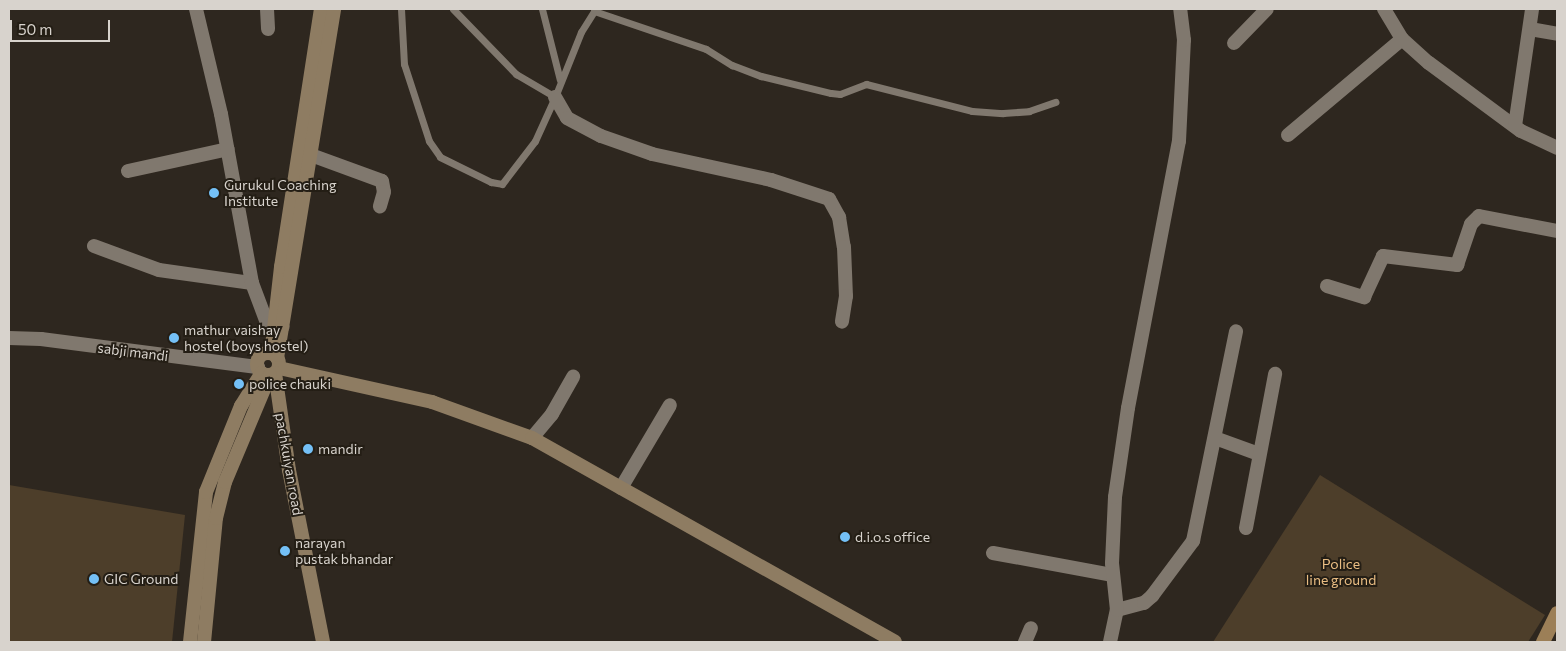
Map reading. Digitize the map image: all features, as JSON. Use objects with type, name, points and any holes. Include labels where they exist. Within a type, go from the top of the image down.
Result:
[{"type":"main road","points":[[306,153],[321,9]]},
{"type":"main road","points":[[197,639],[216,518],[222,495],[270,367],[306,153],[334,9]]},
{"type":"main road","points":[[270,367],[432,402],[532,438],[895,642]]},
{"type":"main road","points":[[197,639],[206,492],[242,406],[270,367]]},
{"type":"main road","name":"pachkuiyan road","points":[[270,367],[323,642]]},
{"type":"main road","points":[[206,492],[222,495]]},
{"type":"main road","points":[[1543,642],[1557,613]]},
{"type":"street","points":[[196,9],[228,149],[252,283],[267,323],[278,326]]},
{"type":"street","points":[[267,9],[268,28]]},
{"type":"street","points":[[1110,642],[1117,610],[1113,575],[1115,496],[1128,408],[1179,141],[1184,40],[1180,9]]},
{"type":"street","points":[[1234,43],[1267,9]]},
{"type":"street","points":[[1384,9],[1402,39],[1428,63],[1516,126],[1557,148]]},
{"type":"street","points":[[1516,126],[1532,9]]},
{"type":"street","points":[[1530,29],[1557,34]]},
{"type":"street","points":[[1288,135],[1402,39]]},
{"type":"street","points":[[555,97],[567,118],[589,132],[652,154],[728,168],[828,199],[837,210],[844,247],[846,296],[842,322]]},
{"type":"street","points":[[128,171],[228,149]]},
{"type":"street","points":[[306,153],[382,181],[384,192],[380,206]]},
{"type":"street","points":[[1327,286],[1364,297],[1383,256],[1457,266],[1471,224],[1479,216],[1557,230]]},
{"type":"street","points":[[94,246],[160,270],[252,283]]},
{"type":"street","points":[[1117,610],[1144,602],[1152,596],[1193,541],[1236,330]]},
{"type":"street","name":"sabji mandi","points":[[9,338],[41,340],[270,367]]},
{"type":"street","points":[[1246,528],[1275,374]]},
{"type":"street","points":[[532,438],[552,414],[573,377]]},
{"type":"street","points":[[621,488],[670,405]]},
{"type":"street","points":[[1215,438],[1260,454]]},
{"type":"street","points":[[993,553],[1113,575]]},
{"type":"street","points":[[1025,642],[1031,628]]},
{"type":"lane","points":[[401,9],[404,64],[429,141],[440,157],[492,182],[502,184],[535,141],[555,97],[580,32],[594,10],[706,49],[732,65],[761,76],[831,93],[840,94],[866,84],[972,111],[1003,114],[1029,111],[1055,102]]},
{"type":"lane","points":[[453,9],[516,74],[555,97]]},
{"type":"lane","points":[[542,9],[560,80]]},
{"type":"green space","name":"Police line ground","points":[[1320,475],[1545,615],[1528,642],[1213,642]]},
{"type":"green space","name":"GIC Ground","points":[[9,485],[185,515],[172,642],[9,642]]},
{"type":"place","name":"Gurukul Coaching Institute","points":[[214,193]]},
{"type":"place","name":"mathur vaishay hostel (boys hostel)","points":[[174,338]]},
{"type":"place","name":"police chauki","points":[[239,384]]},
{"type":"place","name":"mandir","points":[[308,449]]},
{"type":"place","name":"d.i.o.s office","points":[[845,537]]},
{"type":"place","name":"narayan pustak bhandar","points":[[285,551]]},
{"type":"place","name":"GIC Ground","points":[[94,579]]}]
